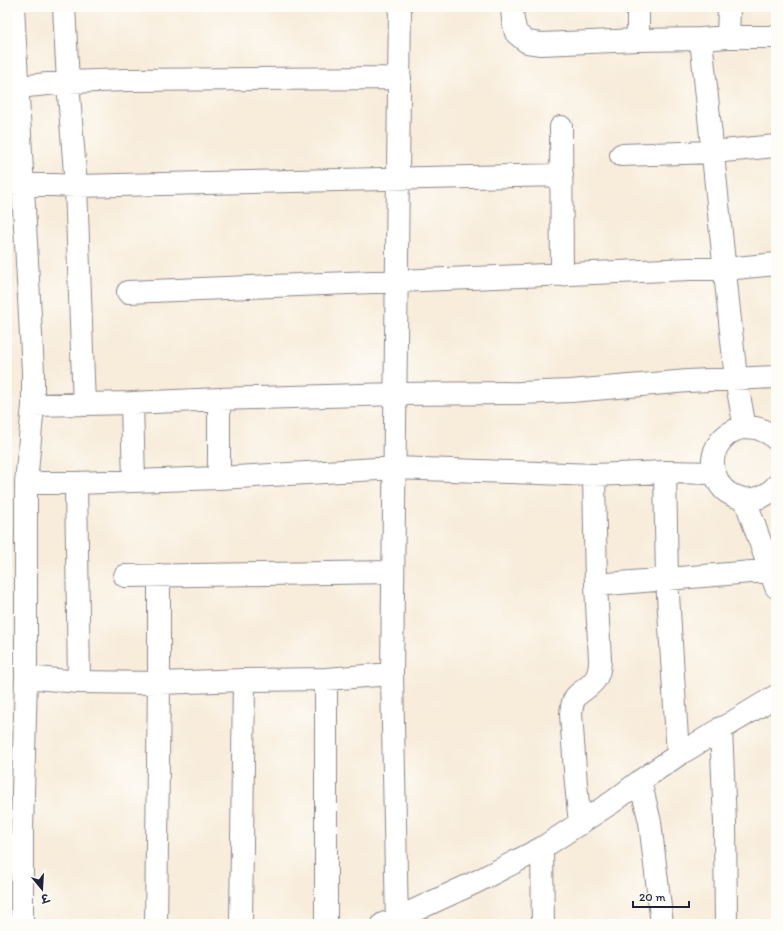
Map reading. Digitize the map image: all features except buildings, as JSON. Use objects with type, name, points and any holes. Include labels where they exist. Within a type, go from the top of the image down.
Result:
[{"type":"street","points":[[13,7],[12,87],[15,183],[33,371],[33,405],[26,483],[26,677],[15,831],[22,924]]},
{"type":"street","points":[[64,7],[76,186],[84,405]]},
{"type":"street","points":[[400,7],[392,674],[392,922],[476,882],[542,848],[614,801],[678,755],[776,696]]},
{"type":"street","points":[[512,7],[516,33],[527,42],[541,44],[728,37],[776,37]]},
{"type":"street","points":[[638,7],[638,40]]},
{"type":"street","points":[[728,37],[729,7]]},
{"type":"street","points":[[701,39],[736,379],[745,428]]},
{"type":"street","points":[[12,87],[68,82],[135,80],[400,78]]},
{"type":"street","points":[[561,127],[562,275]]},
{"type":"street","points":[[621,155],[713,152],[776,146]]},
{"type":"street","points":[[15,183],[76,186],[562,175]]},
{"type":"street","points":[[128,292],[690,269],[725,269],[776,264]]},
{"type":"street","points":[[33,405],[132,404],[219,398],[520,393],[571,391],[688,381],[776,377]]},
{"type":"street","points":[[219,398],[219,478]]},
{"type":"street","points":[[132,404],[134,481]]},
{"type":"street","points":[[776,439],[767,432],[754,427],[739,428],[727,435],[717,446],[713,459],[714,473],[720,486],[731,495],[745,499],[759,498],[771,492],[776,486]]},
{"type":"street","points":[[26,483],[76,483],[219,478],[395,468],[594,475],[665,472],[714,473]]},
{"type":"street","points":[[665,472],[667,579],[678,755]]},
{"type":"street","points":[[580,824],[571,714],[572,704],[579,693],[595,681],[599,672],[600,660],[596,585],[594,475]]},
{"type":"street","points":[[76,483],[80,682]]},
{"type":"street","points":[[596,585],[667,579],[774,575],[745,499]]},
{"type":"street","points":[[126,576],[393,572]]},
{"type":"street","points":[[156,924],[159,575]]},
{"type":"street","points":[[26,677],[80,682],[159,682],[326,679],[392,674]]},
{"type":"street","points":[[326,679],[326,924]]},
{"type":"street","points":[[241,924],[244,680]]},
{"type":"street","points":[[721,728],[725,823],[726,924]]},
{"type":"street","points":[[640,781],[650,822],[662,924]]},
{"type":"street","points":[[542,848],[543,924]]}]
